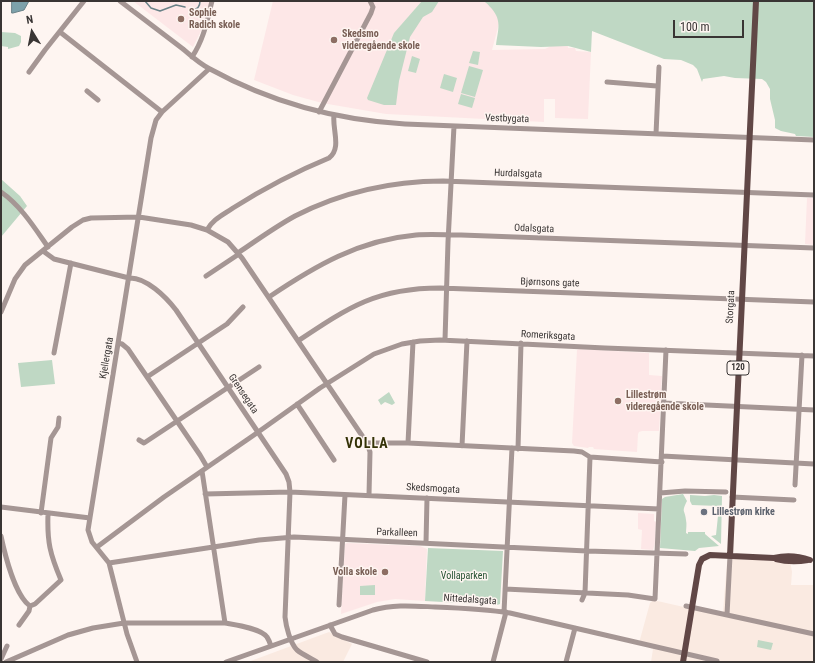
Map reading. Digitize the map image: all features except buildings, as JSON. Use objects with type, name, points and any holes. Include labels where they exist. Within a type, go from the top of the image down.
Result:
[{"type":"main road","name":"Storgata","points":[[730,556],[756,1]]},
{"type":"main road","points":[[683,662],[689,607],[700,560],[707,556],[774,558],[784,556],[800,556],[812,560]]},
{"type":"street","points":[[29,72],[84,1]]},
{"type":"street","name":"Vestbygata","points":[[120,1],[209,69],[274,97],[319,112],[385,123],[814,140]]},
{"type":"street","points":[[192,56],[201,42],[212,1]]},
{"type":"street","points":[[319,112],[371,13],[373,7],[370,1]]},
{"type":"street","points":[[60,32],[162,112]]},
{"type":"street","points":[[656,134],[659,67]]},
{"type":"street","name":"Kjellergata","points":[[137,662],[124,623],[109,563],[89,536],[88,530],[151,138],[156,120],[162,112],[209,69]]},
{"type":"street","points":[[608,82],[657,86]]},
{"type":"street","points":[[87,91],[98,100]]},
{"type":"street","points":[[207,230],[210,224],[216,219],[245,200],[332,156],[336,148],[334,115]]},
{"type":"street","points":[[445,340],[448,235],[454,126]]},
{"type":"street","name":"Hurdalsgata","points":[[206,276],[294,217],[341,197],[365,190],[398,184],[421,181],[451,181],[814,195]]},
{"type":"street","points":[[1,192],[13,202],[29,220],[46,249]]},
{"type":"street","points":[[1,312],[18,273],[25,265],[72,227],[83,220],[91,218],[139,217],[191,225],[207,230],[224,239],[238,254],[269,297],[367,443],[370,452],[369,495]]},
{"type":"street","name":"Odalsgata","points":[[269,297],[315,267],[354,249],[383,240],[406,236],[448,235],[814,248]]},
{"type":"street","name":"Grensegata","points":[[46,249],[54,259],[129,278],[135,278],[163,295],[286,474],[290,492],[285,617],[290,637]]},
{"type":"street","points":[[54,353],[71,263]]},
{"type":"street","name":"Bjørnsons gate","points":[[298,341],[348,309],[374,297],[408,289],[446,288],[814,302]]},
{"type":"street","points":[[147,378],[227,324],[243,307]]},
{"type":"street","name":"Romeriksgata","points":[[97,548],[130,522],[297,404],[383,350],[413,342],[445,340],[814,356]]},
{"type":"street","points":[[462,446],[467,341]]},
{"type":"street","points":[[408,443],[413,342]]},
{"type":"street","points":[[118,343],[122,344],[128,349],[207,468]]},
{"type":"street","points":[[518,448],[521,344]]},
{"type":"street","points":[[505,589],[634,595],[655,599],[666,350]]},
{"type":"street","points":[[795,485],[802,355]]},
{"type":"street","points":[[139,440],[144,443],[259,367]]},
{"type":"street","points":[[664,403],[814,410]]},
{"type":"street","points":[[297,404],[334,460]]},
{"type":"street","points":[[41,512],[51,438],[58,427],[59,418]]},
{"type":"street","points":[[367,443],[408,443],[582,452],[590,457],[734,460],[814,464]]},
{"type":"street","points":[[493,662],[505,612],[512,448]]},
{"type":"street","points":[[582,600],[585,593],[590,457]]},
{"type":"street","points":[[202,471],[225,623]]},
{"type":"street","points":[[660,493],[685,491],[726,492]]},
{"type":"street","name":"Skedsmogata","points":[[206,494],[290,492],[659,509]]},
{"type":"street","points":[[339,605],[345,495]]},
{"type":"street","points":[[732,497],[794,500]]},
{"type":"street","points":[[426,543],[427,498]]},
{"type":"street","points":[[1,507],[90,518]]},
{"type":"street","points":[[30,606],[35,604],[61,580],[50,549],[48,514]]},
{"type":"street","points":[[1,536],[10,571],[26,602],[30,606]]},
{"type":"street","name":"Parkalleen","points":[[109,563],[288,537],[586,551],[686,554]]},
{"type":"street","name":"Storgata","points":[[727,615],[730,556]]},
{"type":"street","points":[[19,625],[29,611],[30,606]]},
{"type":"street","name":"Nittedalsgata","points":[[226,662],[271,646],[290,637],[373,610],[393,606],[482,609],[505,612],[717,661]]},
{"type":"street","points":[[689,607],[814,634]]},
{"type":"street","points":[[6,662],[77,632],[124,623],[225,623],[260,632],[268,638],[271,646]]},
{"type":"street","points":[[330,625],[335,634],[342,637],[427,662]]},
{"type":"street","points":[[566,662],[575,628]]},
{"type":"street","points":[[290,637],[297,650],[317,662]]},
{"type":"street","points":[[1,659],[7,646]]},
{"type":"shaded area","name":"Sophie Radich skole","points":[[133,1],[210,1],[202,29],[193,47]]},
{"type":"shaded area","points":[[273,1],[505,1],[492,50],[545,49],[551,46],[568,46],[568,48],[575,48],[576,51],[591,52],[588,119],[555,118],[555,99],[544,99],[544,122],[386,114],[322,103],[293,95],[254,80]]},
{"type":"shaded area","points":[[807,198],[814,198],[814,245],[805,244]]},
{"type":"shaded area","name":"Lillestrøm videregående skole","points":[[577,350],[649,353],[649,375],[662,376],[659,431],[639,432],[637,452],[594,449],[593,447],[588,448],[574,446],[572,443]]},
{"type":"shaded area","points":[[638,513],[654,514],[654,521],[656,522],[655,543],[653,550],[641,549],[642,530],[638,529]]},
{"type":"shaded area","name":"Volla skole","points":[[345,544],[420,546],[427,549],[425,601],[395,599],[377,602],[341,614]]},
{"type":"shaded area","points":[[731,559],[790,561],[792,572],[791,585],[814,585],[814,662],[651,662],[653,649],[639,643],[650,603],[653,600],[697,610],[723,612],[727,562]]},
{"type":"shaded area","points":[[329,632],[352,644],[343,662],[248,662]]},
{"type":"green space","points":[[422,1],[439,1],[432,12],[423,17],[410,37],[399,81],[396,105],[384,105],[368,100],[367,98],[394,33]]},
{"type":"green space","points":[[482,1],[814,1],[814,137],[796,136],[795,134],[775,128],[775,120],[770,99],[770,89],[766,82],[762,79],[724,76],[703,79],[702,82],[697,69],[693,65],[681,60],[664,59],[592,31],[591,52],[568,46],[541,47],[496,45],[498,30],[497,18],[489,5]]},
{"type":"green space","points":[[1,32],[15,33],[21,36],[19,46],[8,49],[8,47],[1,46]]},
{"type":"green space","points":[[473,51],[480,52],[478,65],[469,63]]},
{"type":"green space","points":[[412,56],[420,59],[416,73],[408,71]]},
{"type":"green space","points":[[469,66],[483,70],[475,97],[461,93]]},
{"type":"green space","points":[[444,74],[457,78],[453,92],[440,88]]},
{"type":"green space","points":[[461,94],[475,98],[472,108],[458,104]]},
{"type":"green space","points":[[1,179],[20,196],[27,206],[1,237]]},
{"type":"green space","points":[[52,360],[55,384],[21,387],[18,363]]},
{"type":"green space","points":[[389,392],[395,403],[392,405],[385,402],[381,405],[378,400]]},
{"type":"green space","points":[[683,494],[687,501],[684,509],[686,533],[705,532],[705,534],[719,546],[699,548],[695,551],[660,548],[662,499],[665,497]]},
{"type":"green space","points":[[690,495],[722,496],[721,544],[711,536],[716,535],[718,516],[720,513],[718,506],[692,505]]},
{"type":"green space","name":"Vollaparken","points":[[428,548],[503,551],[500,604],[425,601]]},
{"type":"green space","points":[[375,585],[375,595],[360,595],[360,586]]},
{"type":"green space","points":[[758,640],[773,643],[771,650],[757,647]]},
{"type":"water","points":[[12,1],[29,1],[24,10],[12,13]]},
{"type":"waterway","points":[[145,1],[151,8],[160,11],[176,5],[185,7]]},
{"type":"waterway","points":[[190,9],[193,10],[197,8],[200,1]]},
{"type":"place","name":"Sophie Radich skole","points":[[181,19]]},
{"type":"place","name":"Skedsmo videregående skole","points":[[334,40]]},
{"type":"place","name":"Lillestrøm videregående skole","points":[[618,401]]},
{"type":"place","name":"Lillestrøm kirke","points":[[704,512]]},
{"type":"place","name":"Volla skole","points":[[385,572]]},
{"type":"district","name":"VOLLA","points":[[367,444]]}]
